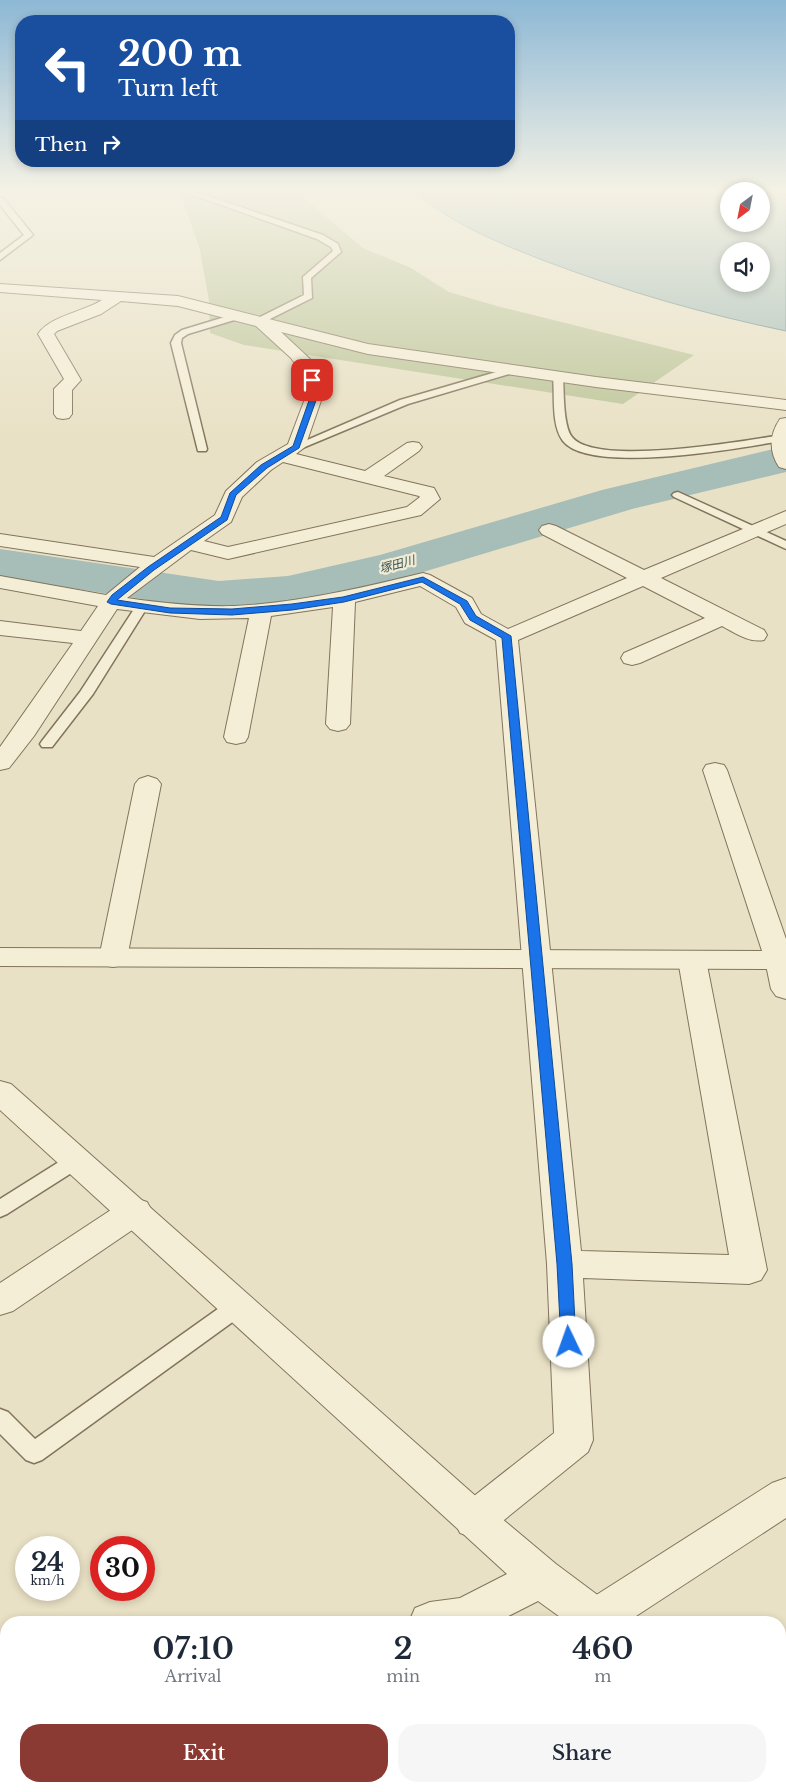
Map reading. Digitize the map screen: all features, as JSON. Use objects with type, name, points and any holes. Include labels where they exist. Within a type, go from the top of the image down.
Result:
[{"type":"street","points":[[0,288],[178,301],[368,349],[558,377],[786,405]]},
{"type":"street","points":[[63,414],[63,389],[73,380],[46,334],[51,328],[96,311],[117,297]]},
{"type":"street","points":[[0,763],[25,731],[113,599],[155,566],[224,518],[233,494],[264,466],[288,452],[315,392],[309,369],[291,348],[259,321]]},
{"type":"street","points":[[782,435],[786,462]]},
{"type":"street","points":[[368,478],[413,447]]},
{"type":"street","points":[[188,543],[228,553],[414,512],[430,499],[427,492],[368,478],[288,452]]},
{"type":"street","points":[[506,636],[786,517]]},
{"type":"street","points":[[549,530],[645,577],[756,635]]},
{"type":"street","points":[[0,540],[155,566]]},
{"type":"street","points":[[0,582],[113,599],[170,610],[232,612],[344,600],[423,579],[464,603],[473,618],[506,636]]},
{"type":"street","points":[[338,724],[344,600]]},
{"type":"street","points":[[236,737],[261,610]]},
{"type":"street","points":[[632,658],[724,618]]},
{"type":"street","points":[[0,628],[87,638]]},
{"type":"street","points":[[474,1520],[574,1440],[565,1264],[506,636]]},
{"type":"street","points":[[0,729],[25,731]]},
{"type":"street","points":[[715,770],[782,960],[786,989]]},
{"type":"street","points":[[113,958],[148,784]]},
{"type":"street","points":[[0,957],[782,960]]},
{"type":"street","points":[[565,1264],[748,1270],[692,960]]},
{"type":"street","points":[[0,1092],[474,1520],[541,1578],[590,1616]]},
{"type":"street","points":[[0,1301],[134,1211]]},
{"type":"street","points":[[604,1616],[656,1578],[786,1496]]},
{"type":"street","points":[[467,1616],[541,1578]]},
{"type":"lane","points":[[259,321],[298,304],[310,296],[307,277],[309,276]]},
{"type":"lane","points":[[202,449],[176,343],[178,338],[185,332],[238,316]]},
{"type":"lane","points":[[288,452],[404,402],[513,370]]},
{"type":"lane","points":[[558,377],[562,429],[568,440],[576,448],[610,453],[657,453],[741,446],[782,435]]},
{"type":"lane","points":[[678,495],[786,545]]},
{"type":"lane","points":[[47,744],[91,686],[142,606]]},
{"type":"lane","points":[[0,1209],[77,1160]]},
{"type":"lane","points":[[0,1420],[34,1454],[237,1307]]},
{"type":"green space","points":[[205,276],[423,276],[449,292],[497,306],[694,355],[623,404],[244,345],[210,333],[209,301]]},
{"type":"water","points":[[586,276],[720,276],[720,292],[770,292],[770,276],[786,276],[786,331],[725,317],[664,301]]},
{"type":"waterway","name":"塚田川","points":[[0,563],[219,596],[288,591],[393,566],[618,499],[786,459]]},
{"type":"route","points":[[312,380],[315,392],[296,447],[264,466],[233,494],[224,518],[151,568],[111,602],[170,610],[232,612],[344,600],[423,579],[464,603],[473,618],[506,636],[565,1264],[569,1342]]}]
